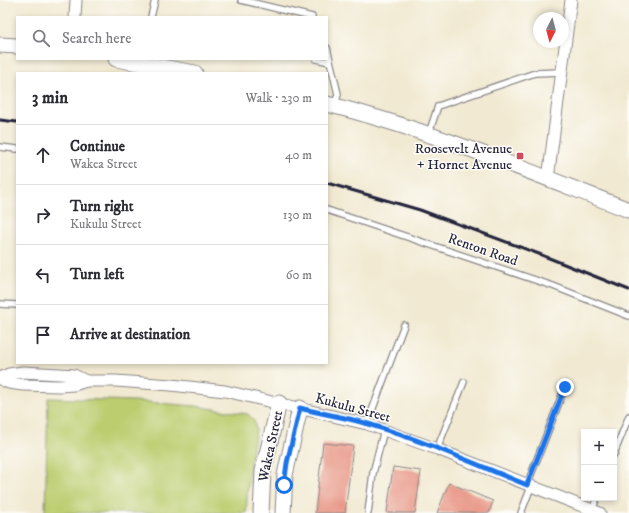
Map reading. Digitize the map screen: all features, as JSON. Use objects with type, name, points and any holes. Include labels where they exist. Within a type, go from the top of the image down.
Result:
[{"type":"main road","points":[[0,44],[16,46]]},
{"type":"main road","points":[[130,60],[145,61],[191,72]]},
{"type":"main road","points":[[331,105],[428,134],[629,210]]},
{"type":"main road","name":"Wakea Street","points":[[261,513],[263,471],[279,403]]},
{"type":"main road","name":"Wakea Street","points":[[283,513],[285,475],[300,408]]},
{"type":"street","points":[[75,16],[76,0]]},
{"type":"street","points":[[548,179],[561,72],[572,0]]},
{"type":"street","name":"Kukulu Street","points":[[0,378],[9,383],[23,385],[74,385],[86,380],[143,382],[225,391],[279,403],[367,424],[437,449],[596,511]]},
{"type":"lane","points":[[151,16],[155,0]]},
{"type":"lane","points":[[241,0],[308,16]]},
{"type":"lane","points":[[328,53],[338,94],[331,105]]},
{"type":"lane","points":[[321,60],[330,62]]},
{"type":"lane","points":[[428,134],[438,106],[535,73],[561,72]]},
{"type":"lane","points":[[0,147],[16,149]]},
{"type":"lane","name":"Renton Road","points":[[328,210],[553,286],[629,316]]},
{"type":"lane","points":[[0,304],[16,305]]},
{"type":"lane","points":[[367,424],[404,326]]},
{"type":"lane","points":[[437,449],[464,382]]},
{"type":"lane","points":[[521,513],[529,486],[565,387]]},
{"type":"lane","points":[[617,446],[629,416]]},
{"type":"lane","points":[[368,513],[373,473],[384,430]]},
{"type":"lane","points":[[596,511],[597,501]]},
{"type":"green space","points":[[48,398],[134,401],[195,406],[248,414],[254,420],[256,430],[249,471],[246,513],[45,513]]},
{"type":"building","points":[[323,443],[353,446],[345,513],[315,513]]},
{"type":"building","points":[[393,467],[421,471],[415,513],[387,513]]},
{"type":"building","points":[[449,483],[493,501],[489,513],[437,513]]},
{"type":"railway","points":[[0,120],[16,122]]},
{"type":"railway","points":[[328,183],[420,210],[539,254],[629,290]]},
{"type":"place","name":"Roosevelt Avenue + Hornet Avenue","points":[[520,156]]},
{"type":"route","points":[[284,485],[287,463],[300,408],[367,424],[437,449],[527,485],[565,387]]}]
